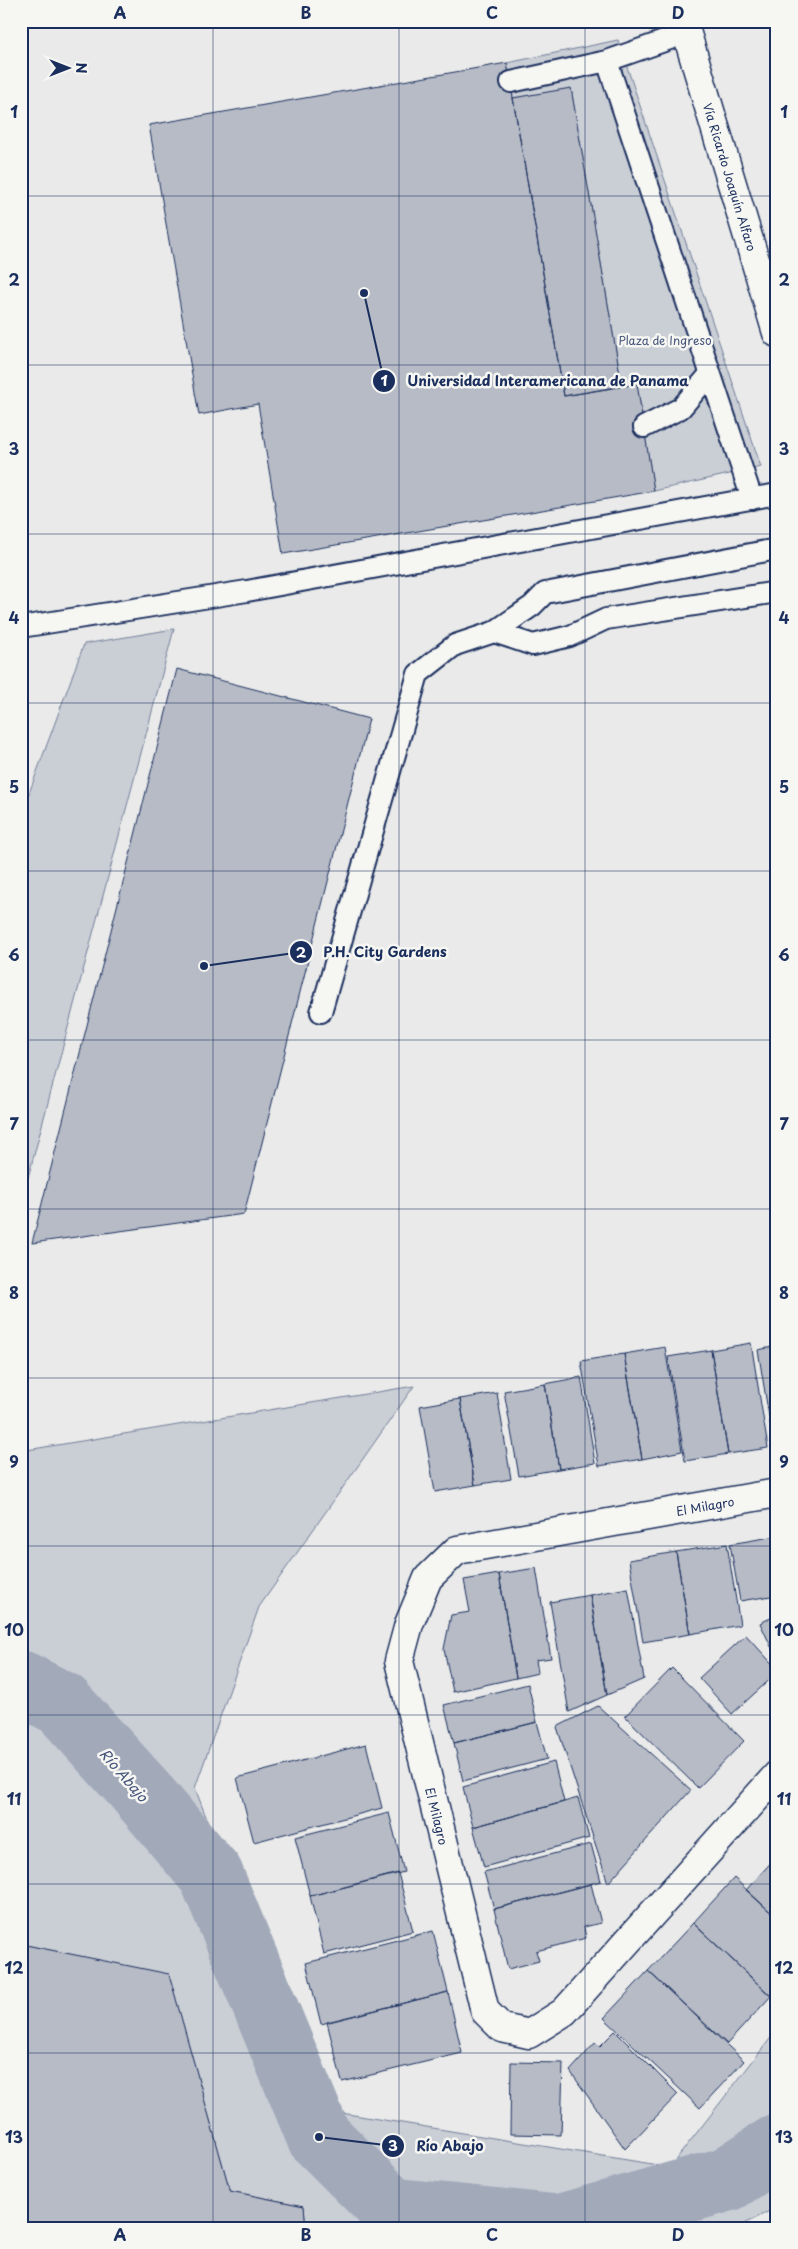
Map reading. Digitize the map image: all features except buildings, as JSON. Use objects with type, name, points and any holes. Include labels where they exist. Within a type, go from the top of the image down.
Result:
[{"type":"street","name":"Vía Ricardo Joaquín Alfaro","points":[[685,27],[777,333]]},
{"type":"street","name":"El Milagro","points":[[777,1493],[457,1550],[428,1578],[409,1624],[399,1661],[485,2011],[502,2028],[529,2034],[564,2012],[777,1775]]},
{"type":"lane","points":[[511,82],[607,61],[685,27]]},
{"type":"lane","points":[[607,61],[752,500]]},
{"type":"lane","points":[[644,427],[681,408],[710,374]]},
{"type":"lane","points":[[21,627],[247,591],[777,494]]},
{"type":"lane","points":[[321,1012],[418,674],[455,645],[494,632],[532,606],[545,593],[777,549]]},
{"type":"lane","points":[[494,632],[533,645],[570,636],[606,618],[777,592]]},
{"type":"green space","name":"Plaza de Ingreso","points":[[618,40],[761,467],[654,491],[637,384],[622,386],[571,89],[513,98],[507,63]]},
{"type":"green space","points":[[174,629],[21,1204],[21,815],[84,644]]},
{"type":"green space","points":[[414,1386],[259,1607],[195,1788],[317,2109],[670,2167],[777,2030],[777,2207],[737,2228],[434,2228],[392,2210],[381,2228],[306,2228],[304,2206],[230,2191],[169,1975],[21,1944],[21,1451]]},
{"type":"waterway","name":"Río Abajo","points":[[21,1683],[62,1704],[137,1787],[211,1875],[319,2137],[392,2210],[558,2227],[728,2179],[777,2147]]},
{"type":"place","name":"Universidad Interamericana de Panama","points":[[364,293]]},
{"type":"place","name":"P.H. City Gardens","points":[[204,966]]},
{"type":"place","name":"Río Abajo","points":[[319,2137]]}]
